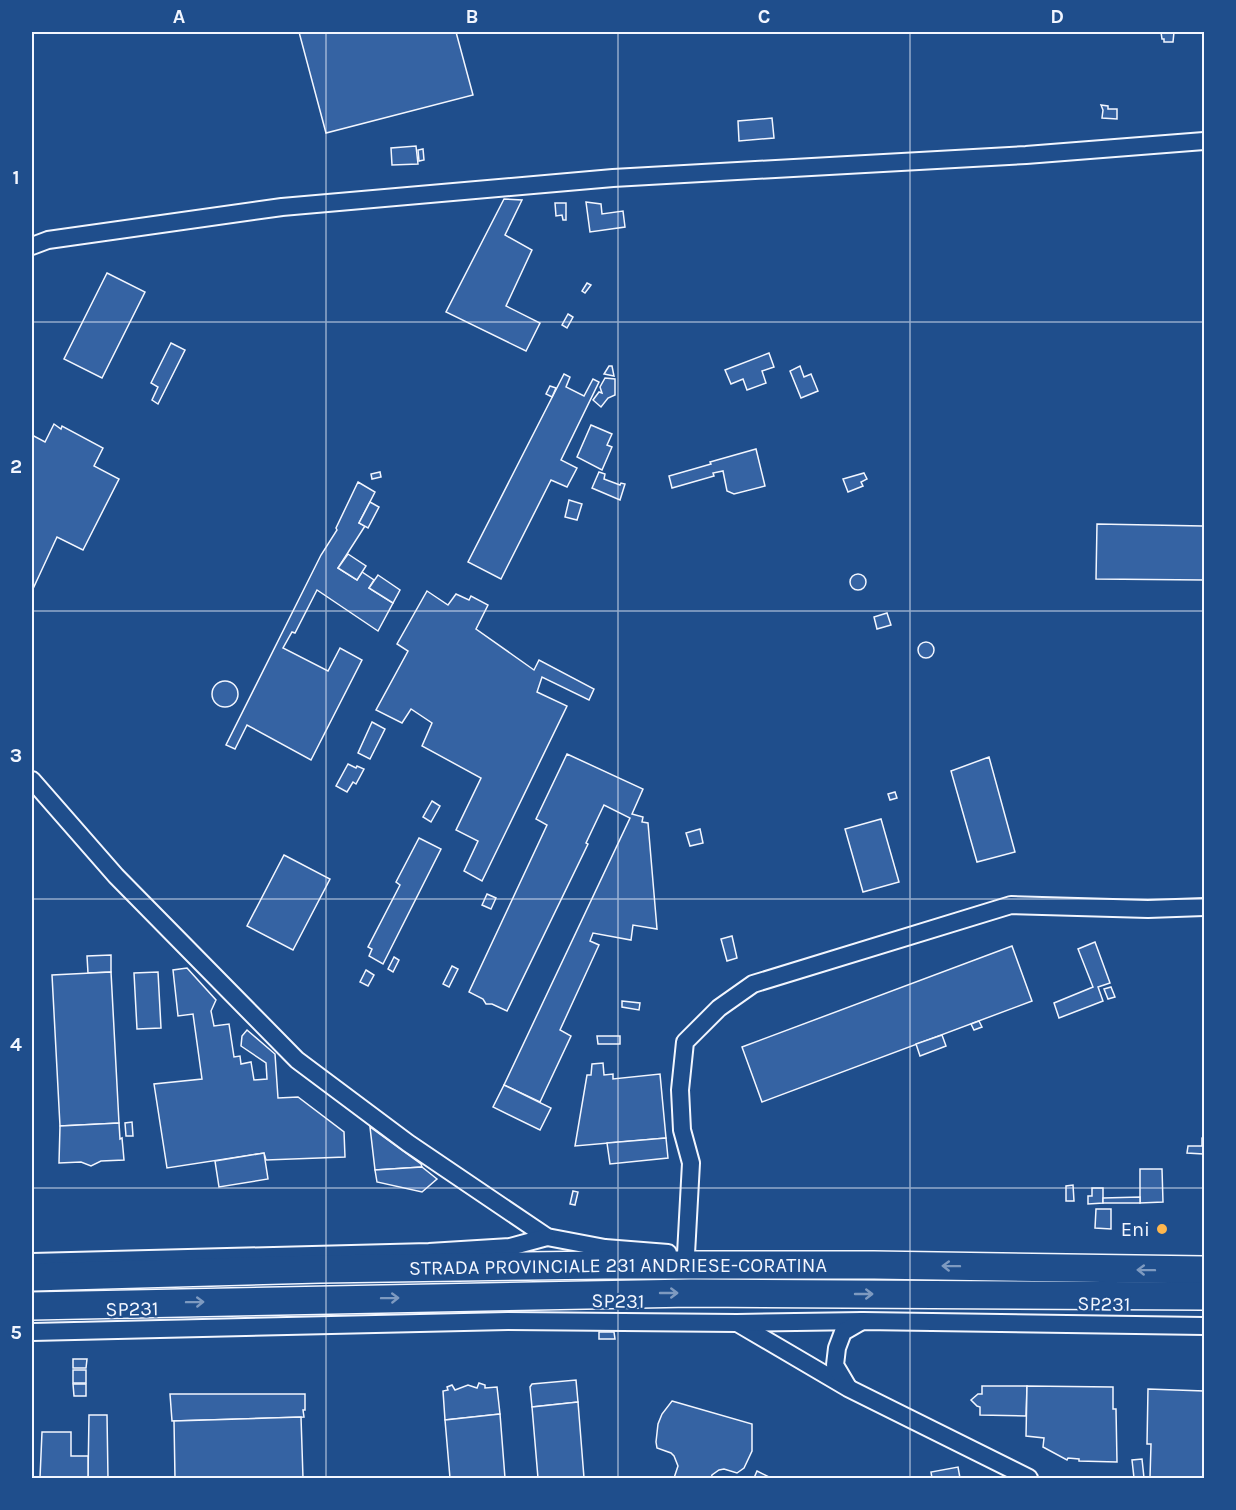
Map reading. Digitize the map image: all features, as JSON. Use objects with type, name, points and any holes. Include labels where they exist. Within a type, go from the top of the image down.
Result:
[{"type":"highway","name":"STRADA PROVINCIALE 231 ANDRIESE-CORATINA","points":[[32,1277],[320,1269],[813,1265],[1204,1270]]},
{"type":"highway","name":"STRADA PROVINCIALE 231 ANDRIESE-CORATINA","points":[[32,1306],[667,1293],[1204,1296]]},
{"type":"street","points":[[32,246],[48,240],[282,207],[613,178],[1014,156],[1204,141]]},
{"type":"street","points":[[32,780],[116,876],[297,1060],[408,1143],[547,1237],[605,1248],[764,1263],[813,1265]]},
{"type":"street","points":[[686,1254],[691,1163],[682,1130],[680,1090],[685,1042],[719,1008],[753,984],[1011,905],[1148,909],[1204,907]]},
{"type":"street","points":[[32,1262],[429,1252],[510,1247],[547,1237]]},
{"type":"street","name":"SP231","points":[[32,1332],[508,1321],[737,1323],[863,1321],[1204,1326]]},
{"type":"street","points":[[849,1388],[835,1365],[837,1348],[843,1332],[863,1321]]},
{"type":"street","points":[[737,1323],[849,1388],[1029,1479]]},
{"type":"building","points":[[299,32],[456,32],[473,95],[326,133]]},
{"type":"building","points":[[1161,32],[1174,32],[1173,42],[1164,42]]},
{"type":"building","points":[[1101,105],[1108,106],[1108,109],[1117,109],[1117,119],[1102,118]]},
{"type":"building","points":[[772,118],[774,138],[739,141],[738,121]]},
{"type":"building","points":[[416,146],[418,164],[392,165],[391,148]]},
{"type":"building","points":[[423,149],[424,160],[419,161],[418,150]]},
{"type":"building","points":[[504,199],[522,200],[505,235],[532,250],[506,306],[540,323],[526,351],[446,312]]},
{"type":"building","points":[[586,202],[601,204],[602,214],[623,211],[625,227],[590,232]]},
{"type":"building","points":[[555,203],[566,203],[566,220],[563,220],[562,215],[556,216]]},
{"type":"building","points":[[107,273],[145,292],[102,378],[64,359]]},
{"type":"building","points":[[587,283],[591,285],[585,293],[582,291]]},
{"type":"building","points":[[568,314],[573,317],[567,328],[562,325]]},
{"type":"building","points":[[171,343],[185,350],[158,404],[152,400],[158,387],[151,383]]},
{"type":"building","points":[[769,353],[774,367],[762,371],[766,383],[747,390],[743,379],[731,384],[725,370]]},
{"type":"building","points":[[609,366],[612,366],[614,376],[604,374]]},
{"type":"building","points":[[800,366],[804,377],[811,374],[818,391],[801,398],[790,371]]},
{"type":"building","points":[[564,374],[570,377],[566,387],[584,396],[593,379],[599,382],[561,460],[577,468],[567,487],[551,480],[501,579],[468,562]]},
{"type":"building","points":[[605,378],[615,379],[615,395],[608,398],[601,407],[593,400],[599,392],[602,393],[600,387]]},
{"type":"building","points":[[550,386],[556,388],[552,397],[546,394]]},
{"type":"building","points":[[54,424],[103,448],[94,466],[119,479],[83,550],[57,537],[32,591],[32,435],[45,442]]},
{"type":"building","points":[[591,425],[612,434],[607,445],[612,447],[602,470],[577,457]]},
{"type":"building","points":[[756,449],[765,486],[734,494],[727,491],[723,471],[713,473],[714,476],[672,488],[669,476]]},
{"type":"building","points":[[380,472],[381,477],[372,479],[371,474]]},
{"type":"building","points":[[599,472],[605,474],[604,479],[620,485],[625,484],[620,500],[592,488]]},
{"type":"building","points":[[864,473],[867,479],[861,482],[863,486],[848,492],[843,479]]},
{"type":"building","points":[[358,482],[375,492],[359,523],[365,526],[338,568],[357,580],[362,572],[374,580],[369,588],[393,603],[378,631],[317,590],[295,633],[292,632],[283,648],[328,671],[340,648],[362,660],[311,760],[247,725],[235,749],[226,745],[321,555],[337,530]]},
{"type":"building","points":[[569,500],[582,504],[577,520],[565,517]]},
{"type":"building","points":[[370,502],[379,507],[368,528],[359,523]]},
{"type":"building","points":[[1097,524],[1203,526],[1204,580],[1096,579]]},
{"type":"building","points":[[348,554],[366,566],[357,580],[338,568]]},
{"type":"building","points":[[855,574],[861,574],[866,582],[864,588],[855,590],[850,585],[850,579]]},
{"type":"building","points":[[378,575],[400,590],[393,603],[369,588]]},
{"type":"building","points":[[427,591],[448,605],[456,594],[469,600],[471,596],[488,605],[476,629],[534,670],[539,660],[594,689],[589,700],[542,677],[537,692],[567,706],[482,881],[464,871],[478,841],[456,830],[481,778],[422,746],[432,723],[411,709],[402,723],[376,710],[408,651],[397,644]]},
{"type":"building","points":[[887,613],[891,625],[877,629],[874,617]]},
{"type":"building","points":[[926,642],[934,650],[926,658],[918,650]]},
{"type":"building","points":[[225,681],[234,685],[238,694],[234,703],[225,707],[216,703],[212,694],[216,685]]},
{"type":"building","points":[[372,722],[385,729],[370,759],[358,753]]},
{"type":"building","points":[[567,754],[643,789],[632,814],[643,817],[642,822],[648,823],[657,929],[633,925],[631,940],[593,933],[590,941],[599,945],[560,1030],[571,1036],[540,1102],[504,1085],[630,818],[604,805],[586,843],[588,844],[507,1011],[492,1004],[486,1004],[483,999],[469,992],[547,825],[536,819]]},
{"type":"building","points":[[989,757],[1015,852],[977,862],[951,771]]},
{"type":"building","points":[[348,764],[364,769],[356,784],[353,782],[347,792],[336,786]]},
{"type":"building","points":[[895,792],[897,798],[890,800],[888,794]]},
{"type":"building","points":[[432,801],[440,806],[431,822],[423,817]]},
{"type":"building","points":[[881,819],[899,882],[863,892],[845,829]]},
{"type":"building","points":[[700,829],[703,843],[690,846],[686,833]]},
{"type":"building","points":[[419,838],[441,849],[383,964],[369,956],[372,949],[368,947],[400,885],[396,882]]},
{"type":"building","points":[[284,855],[330,879],[293,950],[247,926]]},
{"type":"building","points":[[487,894],[496,898],[491,909],[482,905]]},
{"type":"building","points":[[732,936],[737,958],[727,961],[721,939]]},
{"type":"building","points":[[1095,942],[1110,983],[1098,987],[1103,1001],[1059,1018],[1054,1003],[1093,987],[1078,949]]},
{"type":"building","points":[[1012,946],[1032,1001],[762,1102],[742,1047]]},
{"type":"building","points":[[111,955],[111,972],[88,973],[87,956]]},
{"type":"building","points":[[394,957],[399,960],[393,972],[388,969]]},
{"type":"building","points":[[452,966],[458,969],[449,987],[443,984]]},
{"type":"building","points":[[187,968],[216,1000],[211,1011],[214,1026],[229,1024],[234,1057],[240,1056],[241,1064],[251,1062],[254,1080],[267,1079],[266,1063],[241,1046],[242,1036],[247,1030],[275,1054],[278,1098],[298,1097],[344,1132],[345,1157],[266,1160],[264,1153],[167,1168],[154,1084],[202,1079],[193,1014],[178,1016],[173,970]]},
{"type":"building","points":[[366,970],[374,975],[368,986],[360,982]]},
{"type":"building","points":[[111,972],[119,1123],[60,1126],[52,975]]},
{"type":"building","points":[[158,972],[161,1028],[137,1029],[134,973]]},
{"type":"building","points":[[1111,987],[1115,997],[1108,999],[1104,989]]},
{"type":"building","points":[[622,1001],[640,1003],[639,1010],[622,1007]]},
{"type":"building","points":[[979,1021],[982,1027],[974,1030],[971,1024]]},
{"type":"building","points":[[942,1035],[946,1046],[920,1056],[916,1044]]},
{"type":"building","points":[[597,1036],[620,1036],[620,1044],[598,1044]]},
{"type":"building","points":[[603,1063],[604,1075],[613,1074],[613,1079],[660,1074],[666,1138],[575,1146],[587,1075],[591,1075],[592,1064]]},
{"type":"building","points":[[504,1085],[551,1108],[540,1130],[493,1107]]},
{"type":"building","points":[[132,1122],[133,1136],[126,1136],[125,1123]]},
{"type":"building","points":[[119,1123],[124,1160],[101,1161],[91,1166],[81,1162],[59,1163],[60,1126]]},
{"type":"building","points":[[370,1127],[421,1164],[422,1167],[375,1170]]},
{"type":"building","points":[[1204,1137],[1204,1188],[1203,1154],[1187,1153],[1188,1146],[1202,1146]]},
{"type":"building","points":[[666,1138],[668,1158],[610,1164],[607,1143]]},
{"type":"building","points":[[264,1153],[268,1179],[219,1187],[215,1161]]},
{"type":"building","points":[[422,1167],[437,1179],[422,1192],[377,1182],[375,1170]]},
{"type":"building","points":[[1140,1169],[1162,1169],[1163,1202],[1140,1203]]},
{"type":"building","points":[[1073,1185],[1074,1201],[1066,1201],[1066,1186]]},
{"type":"building","points":[[1092,1188],[1103,1188],[1103,1203],[1088,1204],[1088,1196],[1092,1196]]},
{"type":"building","points":[[573,1191],[578,1192],[575,1205],[570,1204]]},
{"type":"building","points":[[1140,1197],[1140,1203],[1103,1203],[1103,1198]]},
{"type":"building","points":[[1096,1209],[1111,1209],[1111,1229],[1095,1228]]},
{"type":"building","points":[[599,1332],[614,1332],[615,1339],[599,1339]]},
{"type":"building","points":[[73,1359],[87,1359],[86,1368],[73,1368]]},
{"type":"building","points":[[73,1370],[86,1370],[86,1383],[73,1383]]},
{"type":"building","points":[[576,1380],[578,1402],[532,1407],[530,1387],[532,1384]]},
{"type":"building","points":[[479,1383],[485,1385],[485,1388],[497,1387],[500,1414],[445,1420],[443,1391],[448,1390],[447,1387],[452,1385],[455,1390],[468,1385],[477,1388]]},
{"type":"building","points":[[73,1384],[86,1384],[86,1396],[74,1396]]},
{"type":"building","points":[[982,1386],[1027,1386],[1026,1416],[980,1415],[980,1407],[971,1400],[978,1394],[982,1394]]},
{"type":"building","points":[[1027,1386],[1113,1387],[1113,1409],[1116,1409],[1117,1462],[1079,1461],[1079,1459],[1068,1458],[1067,1460],[1043,1447],[1044,1438],[1026,1436]]},
{"type":"building","points":[[1148,1389],[1204,1391],[1204,1478],[1150,1478],[1151,1444],[1147,1444]]},
{"type":"building","points":[[170,1394],[305,1394],[304,1417],[172,1421]]},
{"type":"building","points":[[672,1401],[752,1424],[752,1451],[744,1468],[737,1473],[724,1469],[719,1470],[711,1478],[674,1478],[678,1466],[674,1456],[657,1448],[656,1442],[658,1424]]},
{"type":"building","points":[[578,1402],[584,1478],[538,1478],[532,1407]]},
{"type":"building","points":[[500,1414],[505,1478],[450,1478],[445,1420]]},
{"type":"building","points":[[89,1415],[107,1415],[108,1478],[88,1478]]},
{"type":"building","points":[[301,1417],[303,1478],[175,1478],[174,1421]]},
{"type":"building","points":[[42,1432],[71,1432],[71,1456],[88,1456],[88,1478],[40,1478]]},
{"type":"building","points":[[1142,1459],[1144,1478],[1134,1478],[1132,1460]]},
{"type":"building","points":[[958,1467],[960,1478],[932,1478],[931,1472]]},
{"type":"building","points":[[757,1471],[771,1478],[754,1478]]},
{"type":"place","name":"Eni","points":[[1162,1229]]}]
